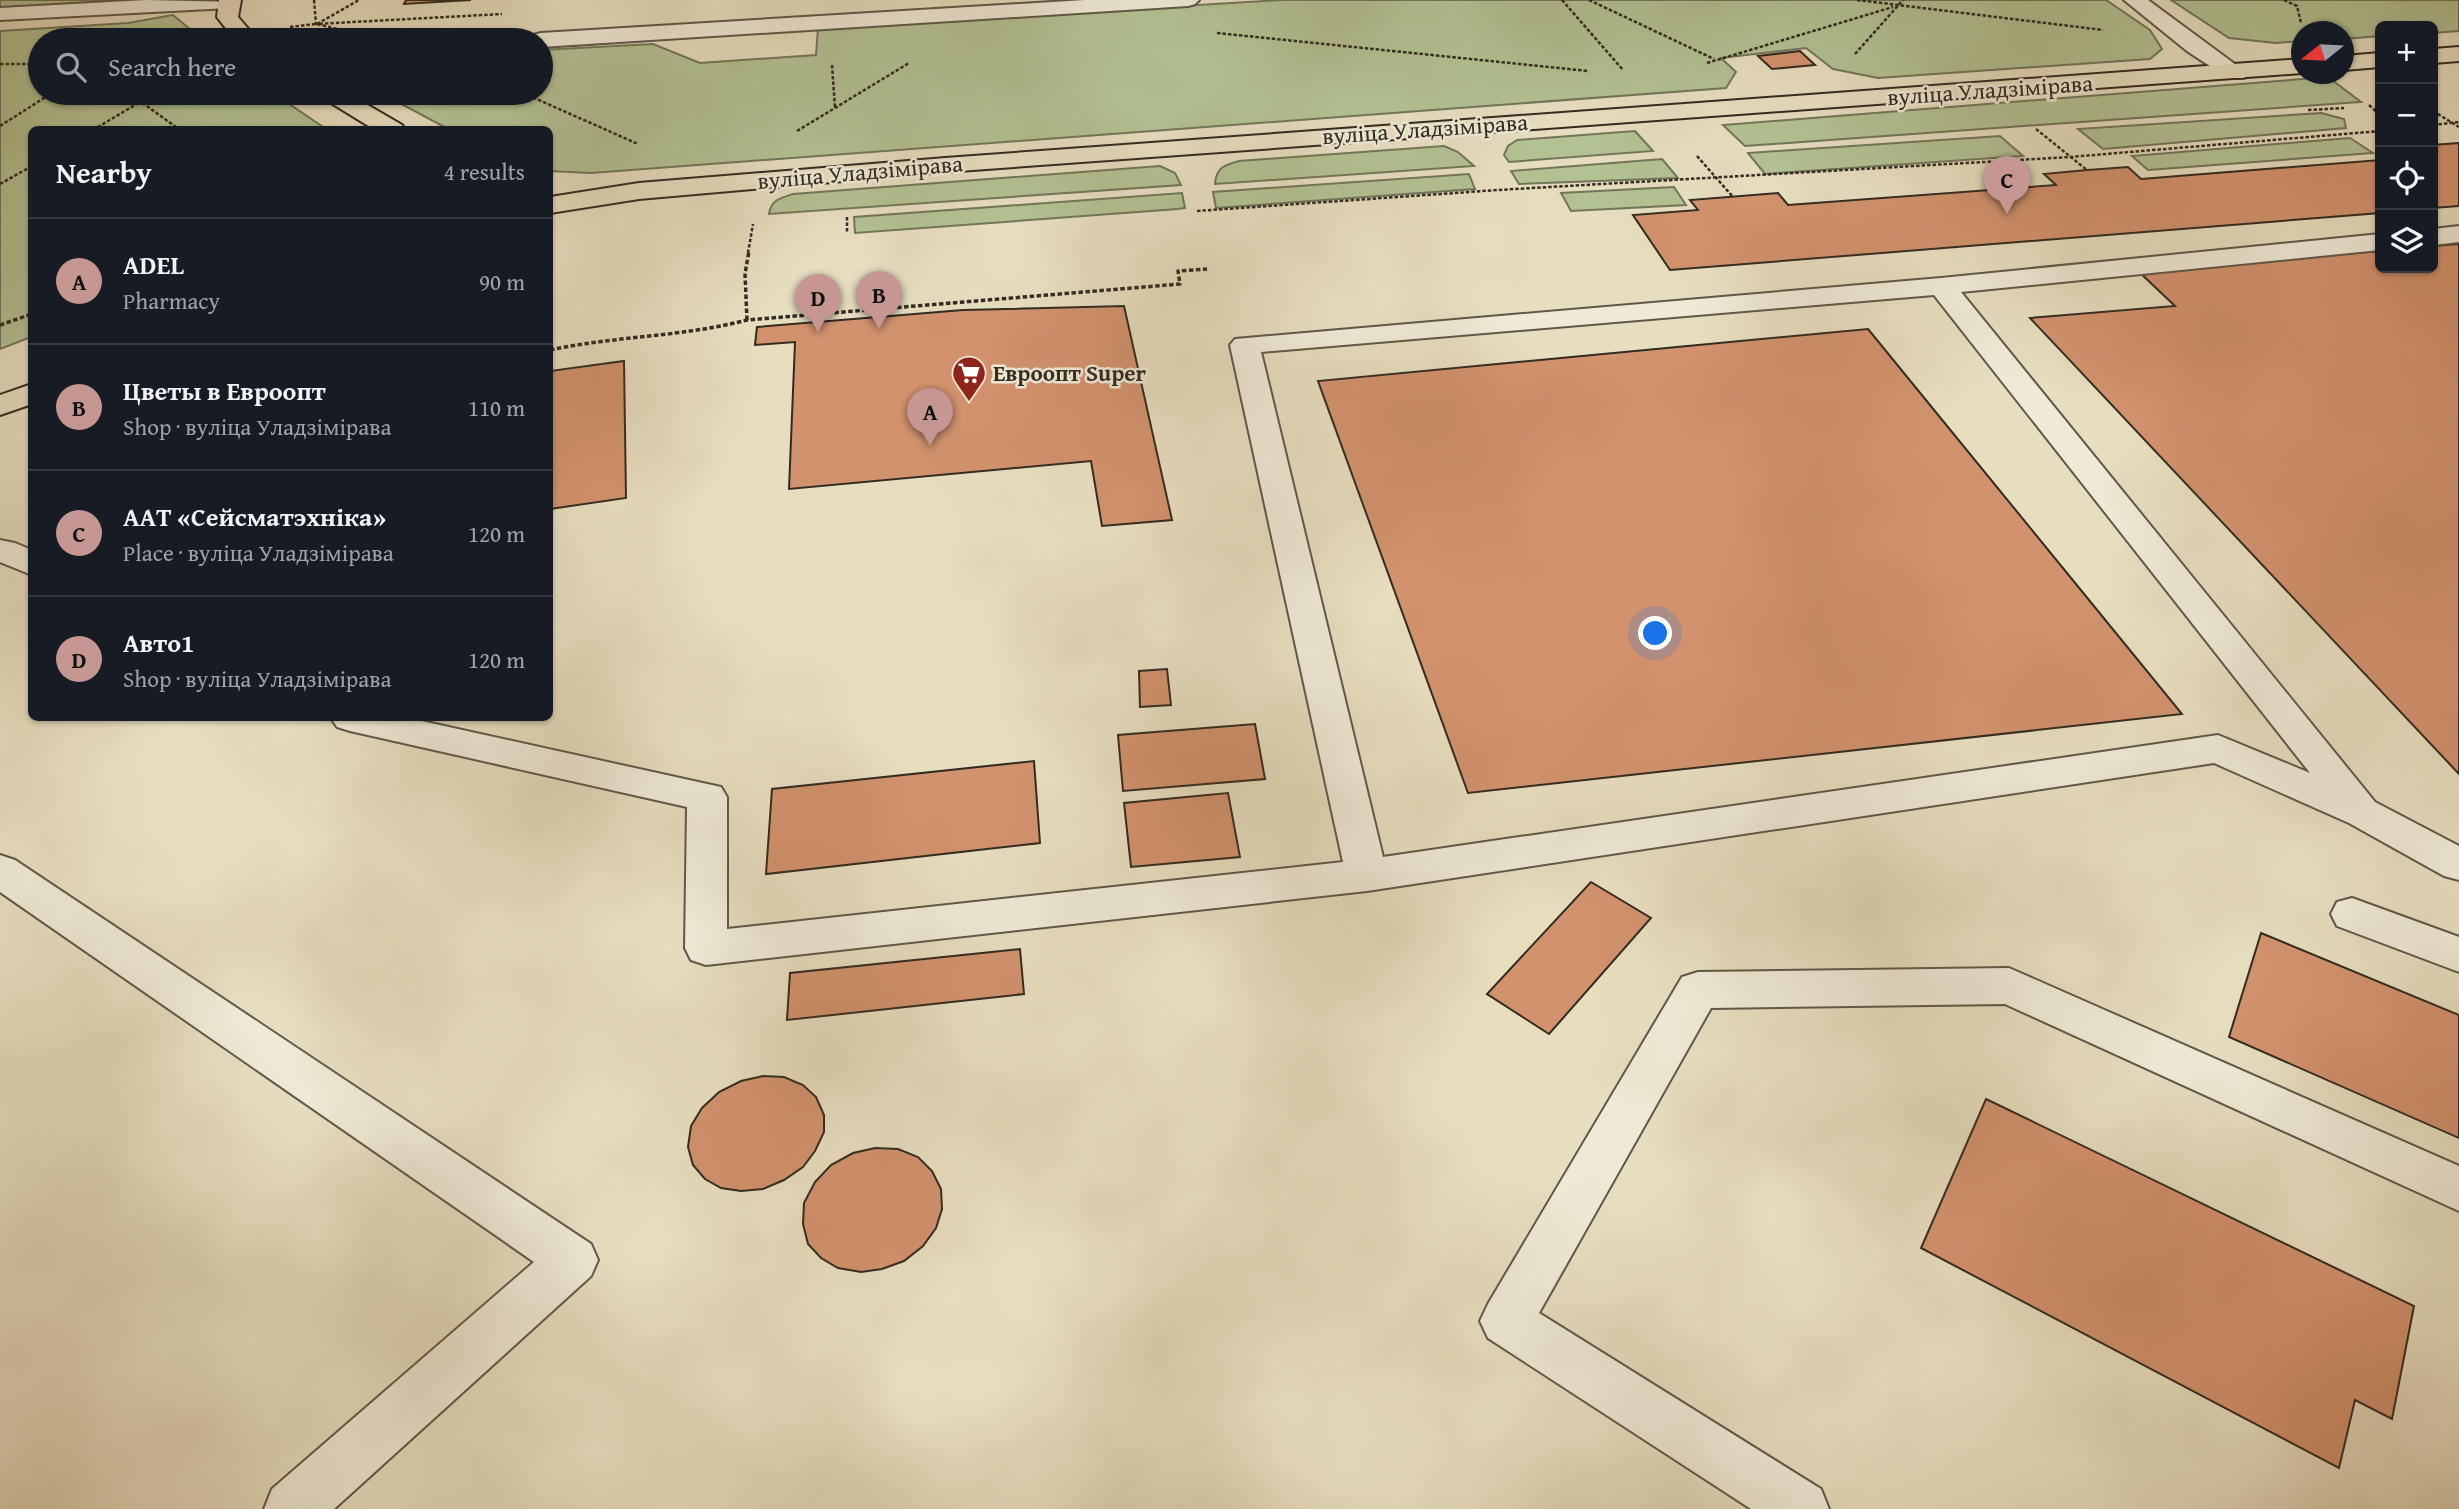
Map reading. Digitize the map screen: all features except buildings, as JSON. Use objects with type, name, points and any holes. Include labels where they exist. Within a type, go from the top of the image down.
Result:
[{"type":"main road","points":[[229,1],[225,10],[227,19],[236,28]]},
{"type":"main road","points":[[2438,56],[2459,54]]},
{"type":"main road","points":[[2354,62],[2375,60]]},
{"type":"main road","name":"вуліца Уладзімірава","points":[[553,205],[639,191],[945,165],[2291,67]]},
{"type":"main road","points":[[351,105],[386,126]]},
{"type":"main road","points":[[0,406],[28,395]]},
{"type":"lane","points":[[800,24],[803,0]]},
{"type":"lane","points":[[553,39],[1188,0]]},
{"type":"lane","points":[[2135,0],[2236,73]]},
{"type":"lane","points":[[0,14],[229,1]]},
{"type":"lane","points":[[2438,236],[2459,234]]},
{"type":"lane","points":[[1367,875],[1245,345],[1941,286],[2375,243]]},
{"type":"lane","points":[[1941,286],[2363,813]]},
{"type":"lane","points":[[364,721],[707,797],[706,948],[1367,875],[2218,748],[2363,813],[2459,865]]},
{"type":"lane","points":[[0,871],[573,1260],[292,1509]]},
{"type":"lane","points":[[2352,914],[2459,955]]},
{"type":"lane","points":[[1801,1509],[1506,1321],[1698,990],[2009,986],[2459,1189]]},
{"type":"path","points":[[316,24],[359,0]]},
{"type":"path","points":[[1562,0],[1628,75],[1614,74]]},
{"type":"path","points":[[1589,0],[1714,59]]},
{"type":"path","points":[[1857,0],[2115,32]]},
{"type":"path","points":[[1847,63],[1903,0]]},
{"type":"path","points":[[2284,0],[2297,6]]},
{"type":"path","points":[[2295,0],[2301,21]]},
{"type":"path","points":[[1706,64],[1714,59],[1896,6]]},
{"type":"path","points":[[289,27],[316,24],[334,28]]},
{"type":"path","points":[[1216,33],[1600,72]]},
{"type":"path","points":[[789,137],[911,62]]},
{"type":"path","points":[[0,64],[28,64]]},
{"type":"path","points":[[0,127],[34,105]]},
{"type":"path","points":[[100,126],[134,105]]},
{"type":"path","points":[[143,105],[174,126]]},
{"type":"path","points":[[550,105],[650,149]]},
{"type":"path","points":[[2438,114],[2452,123]]},
{"type":"path","points":[[2438,124],[2459,124]]},
{"type":"path","points":[[2035,128],[2087,170]]},
{"type":"path","points":[[1197,211],[1498,190],[2070,157],[2375,131]]},
{"type":"path","points":[[1694,153],[1733,197]]},
{"type":"path","points":[[0,184],[28,168]]},
{"type":"path","points":[[846,214],[847,233]]},
{"type":"path","points":[[747,320],[745,274],[754,220]]},
{"type":"path","points":[[553,349],[578,343],[720,329],[747,320],[1180,284],[1178,271],[1207,269]]},
{"type":"path","points":[[0,325],[28,315]]},
{"type":"green space","points":[[0,0],[199,0],[0,10]]},
{"type":"green space","points":[[1281,0],[2106,0],[2150,30],[2162,49],[2150,59],[1878,78],[1833,69],[1806,48],[1721,58],[1736,72],[1726,88],[591,173],[553,171],[553,126],[442,126],[403,105],[553,105],[553,49],[653,44],[700,63],[816,55],[818,28]]},
{"type":"green space","points":[[2171,0],[2459,0],[2459,31],[2438,33],[2438,21],[2375,21],[2375,36],[2354,38],[2354,21],[2291,21],[2291,42],[2276,43],[2229,38]]},
{"type":"green space","points":[[173,15],[189,28],[48,28],[128,23]]},
{"type":"green space","points":[[28,29],[28,105],[291,105],[322,126],[28,126],[28,338],[0,349],[0,31]]},
{"type":"green space","points":[[2291,80],[2291,84],[2337,84],[2361,102],[1745,146],[1723,125]]},
{"type":"green space","points":[[2321,113],[2344,119],[2346,128],[2103,149],[2078,129]]},
{"type":"green space","points":[[1635,131],[1653,151],[1509,162],[1504,155],[1508,146],[1517,140]]},
{"type":"green space","points":[[2000,136],[2023,156],[1765,174],[1748,153]]},
{"type":"green space","points":[[2350,138],[2373,153],[2148,170],[2132,156]]},
{"type":"green space","points":[[1444,146],[1458,152],[1474,166],[1215,184],[1217,174],[1222,168],[1239,161]]},
{"type":"green space","points":[[1662,159],[1678,178],[1519,184],[1511,171]]},
{"type":"green space","points":[[1160,166],[1175,173],[1181,185],[769,214],[774,203],[780,198],[793,194]]},
{"type":"green space","points":[[1469,174],[1475,189],[1216,208],[1213,192]]},
{"type":"green space","points":[[1674,187],[1686,205],[1571,211],[1561,193]]},
{"type":"green space","points":[[1182,193],[1185,208],[1178,209],[855,233],[854,217]]},
{"type":"place","name":"ААТ «Сейсматэхніка»","points":[[2007,214]]},
{"type":"place","name":"Цветы в Евроопт","points":[[879,329]]},
{"type":"place","name":"Авто1","points":[[818,332]]},
{"type":"place","name":"Евроопт Super","points":[[969,403]]},
{"type":"place","name":"ADEL","points":[[930,446]]}]
